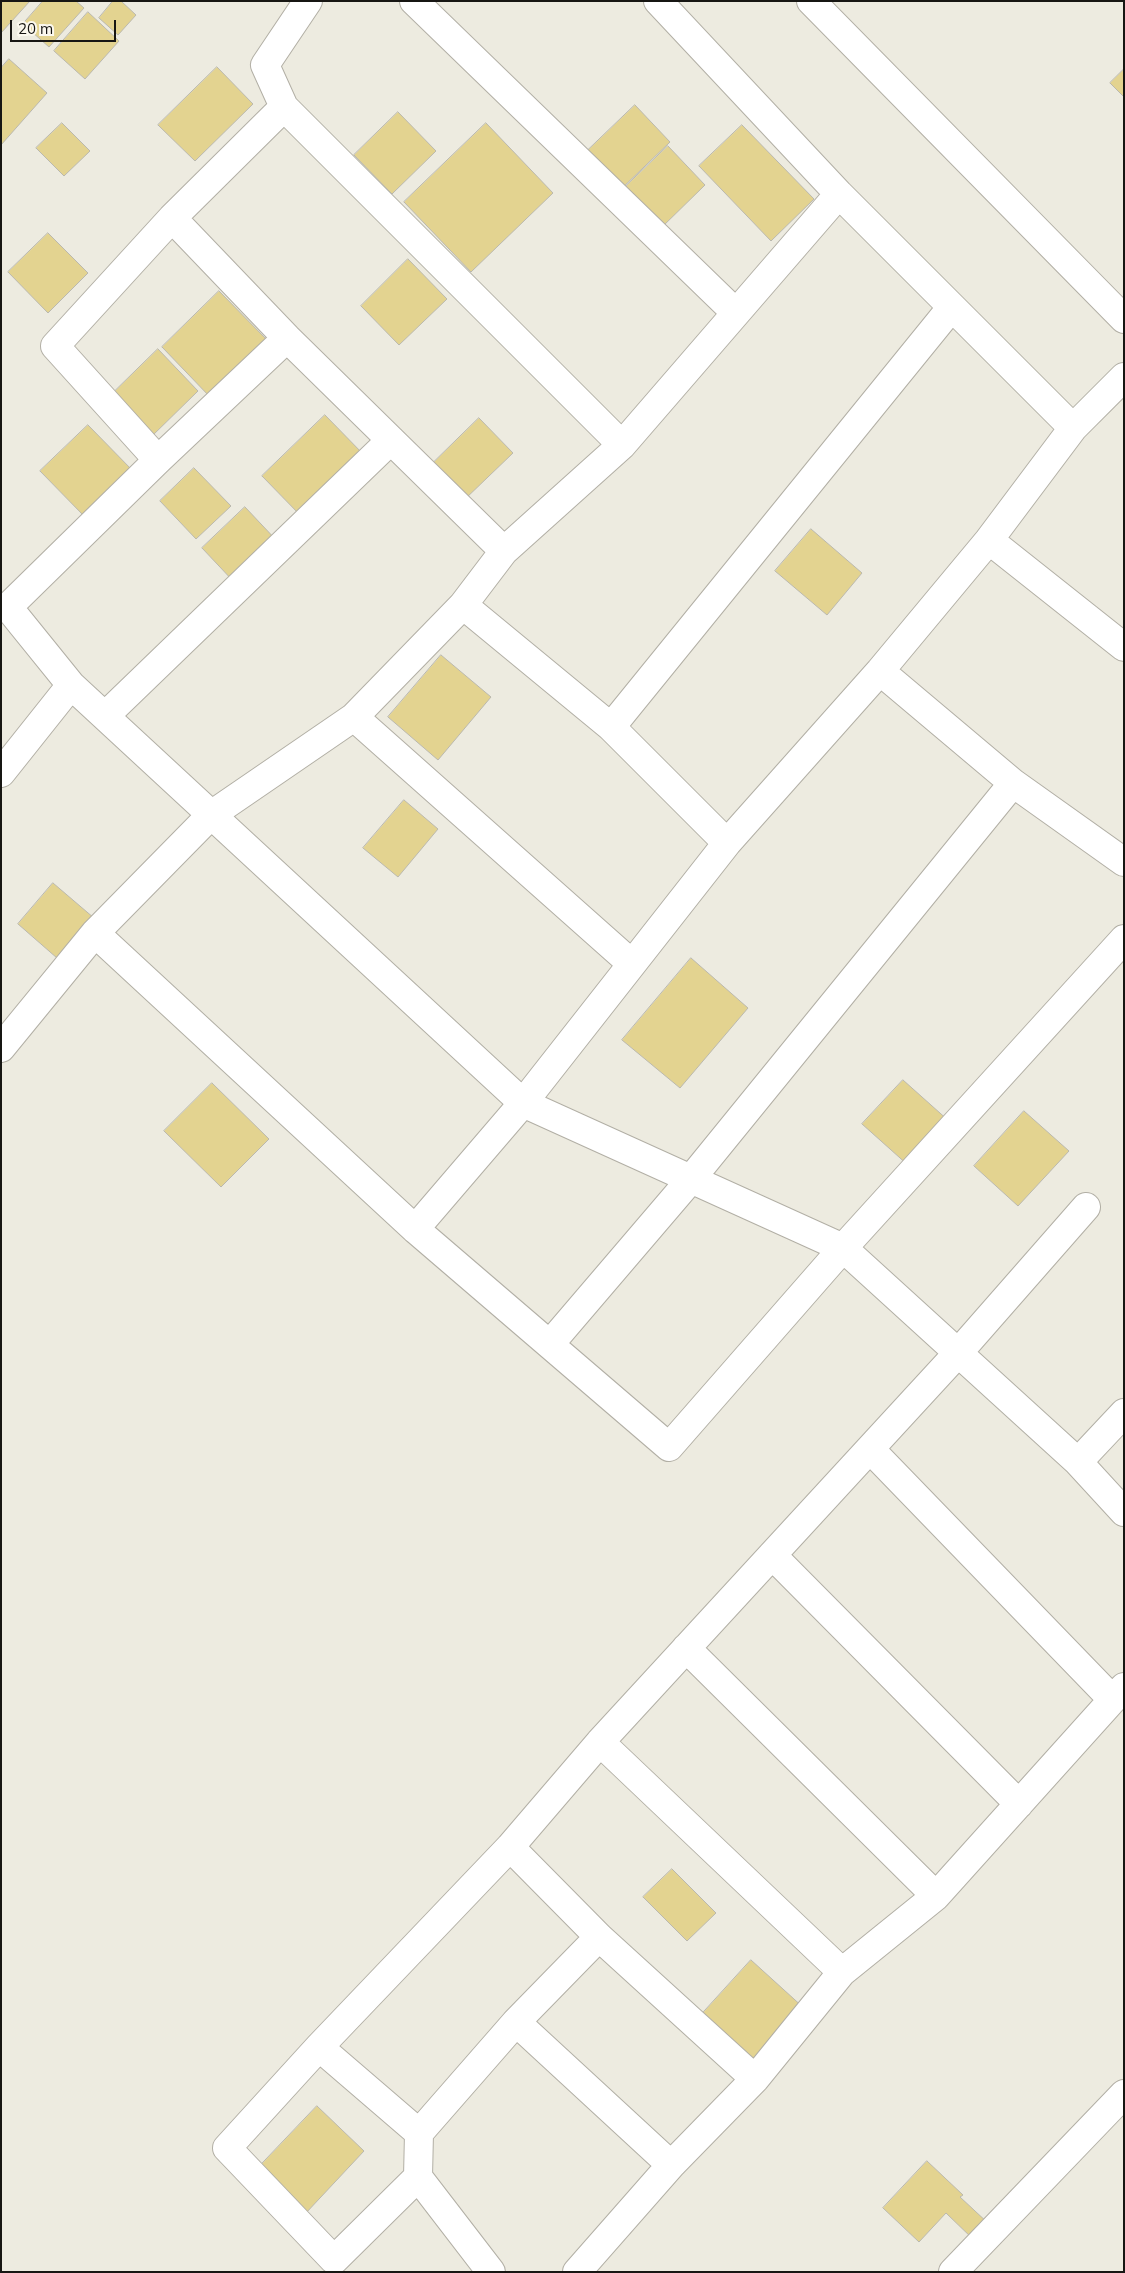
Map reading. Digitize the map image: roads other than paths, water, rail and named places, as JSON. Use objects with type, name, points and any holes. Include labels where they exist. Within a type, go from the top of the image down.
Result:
[{"type":"street","points":[[308,1],[265,65],[284,107],[622,445]]},
{"type":"street","points":[[414,1],[736,314]]},
{"type":"street","points":[[658,1],[839,194],[1073,428]]},
{"type":"street","points":[[811,1],[1124,319]]},
{"type":"street","points":[[158,460],[55,346],[172,218],[284,107]]},
{"type":"street","points":[[1,1048],[96,933],[211,815],[354,717],[463,606],[504,551],[622,445],[839,194]]},
{"type":"street","points":[[172,218],[288,338],[504,551]]},
{"type":"street","points":[[611,727],[951,308]]},
{"type":"street","points":[[288,338],[158,460],[8,607],[71,685],[523,1104],[843,1248],[1078,1462],[1124,1512]]},
{"type":"street","points":[[415,1229],[523,1104],[727,843],[880,671],[989,540],[1073,428],[1124,377]]},
{"type":"street","points":[[105,716],[391,440]]},
{"type":"street","points":[[989,540],[1124,647]]},
{"type":"street","points":[[463,606],[611,727],[727,843]]},
{"type":"street","points":[[880,671],[1013,783],[1124,862]]},
{"type":"street","points":[[1,772],[71,685]]},
{"type":"street","points":[[354,717],[632,964]]},
{"type":"street","points":[[550,1344],[691,1179],[1013,783]]},
{"type":"street","points":[[96,933],[415,1229],[669,1447],[843,1248],[1124,939]]},
{"type":"street","points":[[418,2177],[334,2260],[227,2148],[319,2047],[510,1847],[600,1742],[958,1353],[1086,1206]]},
{"type":"street","points":[[1078,1462],[1124,1413]]},
{"type":"street","points":[[577,2272],[672,2165],[754,2079],[842,1972],[936,1896],[1118,1693],[870,1449]]},
{"type":"street","points":[[772,1555],[1019,1804]]},
{"type":"street","points":[[686,1648],[936,1896]]},
{"type":"street","points":[[600,1742],[842,1972]]},
{"type":"street","points":[[510,1847],[598,1937],[754,2079]]},
{"type":"street","points":[[491,2272],[418,2177],[419,2134],[516,2022],[598,1937]]},
{"type":"street","points":[[516,2022],[672,2165]]},
{"type":"street","points":[[319,2047],[419,2134]]},
{"type":"street","points":[[953,2272],[1124,2094]]}]
